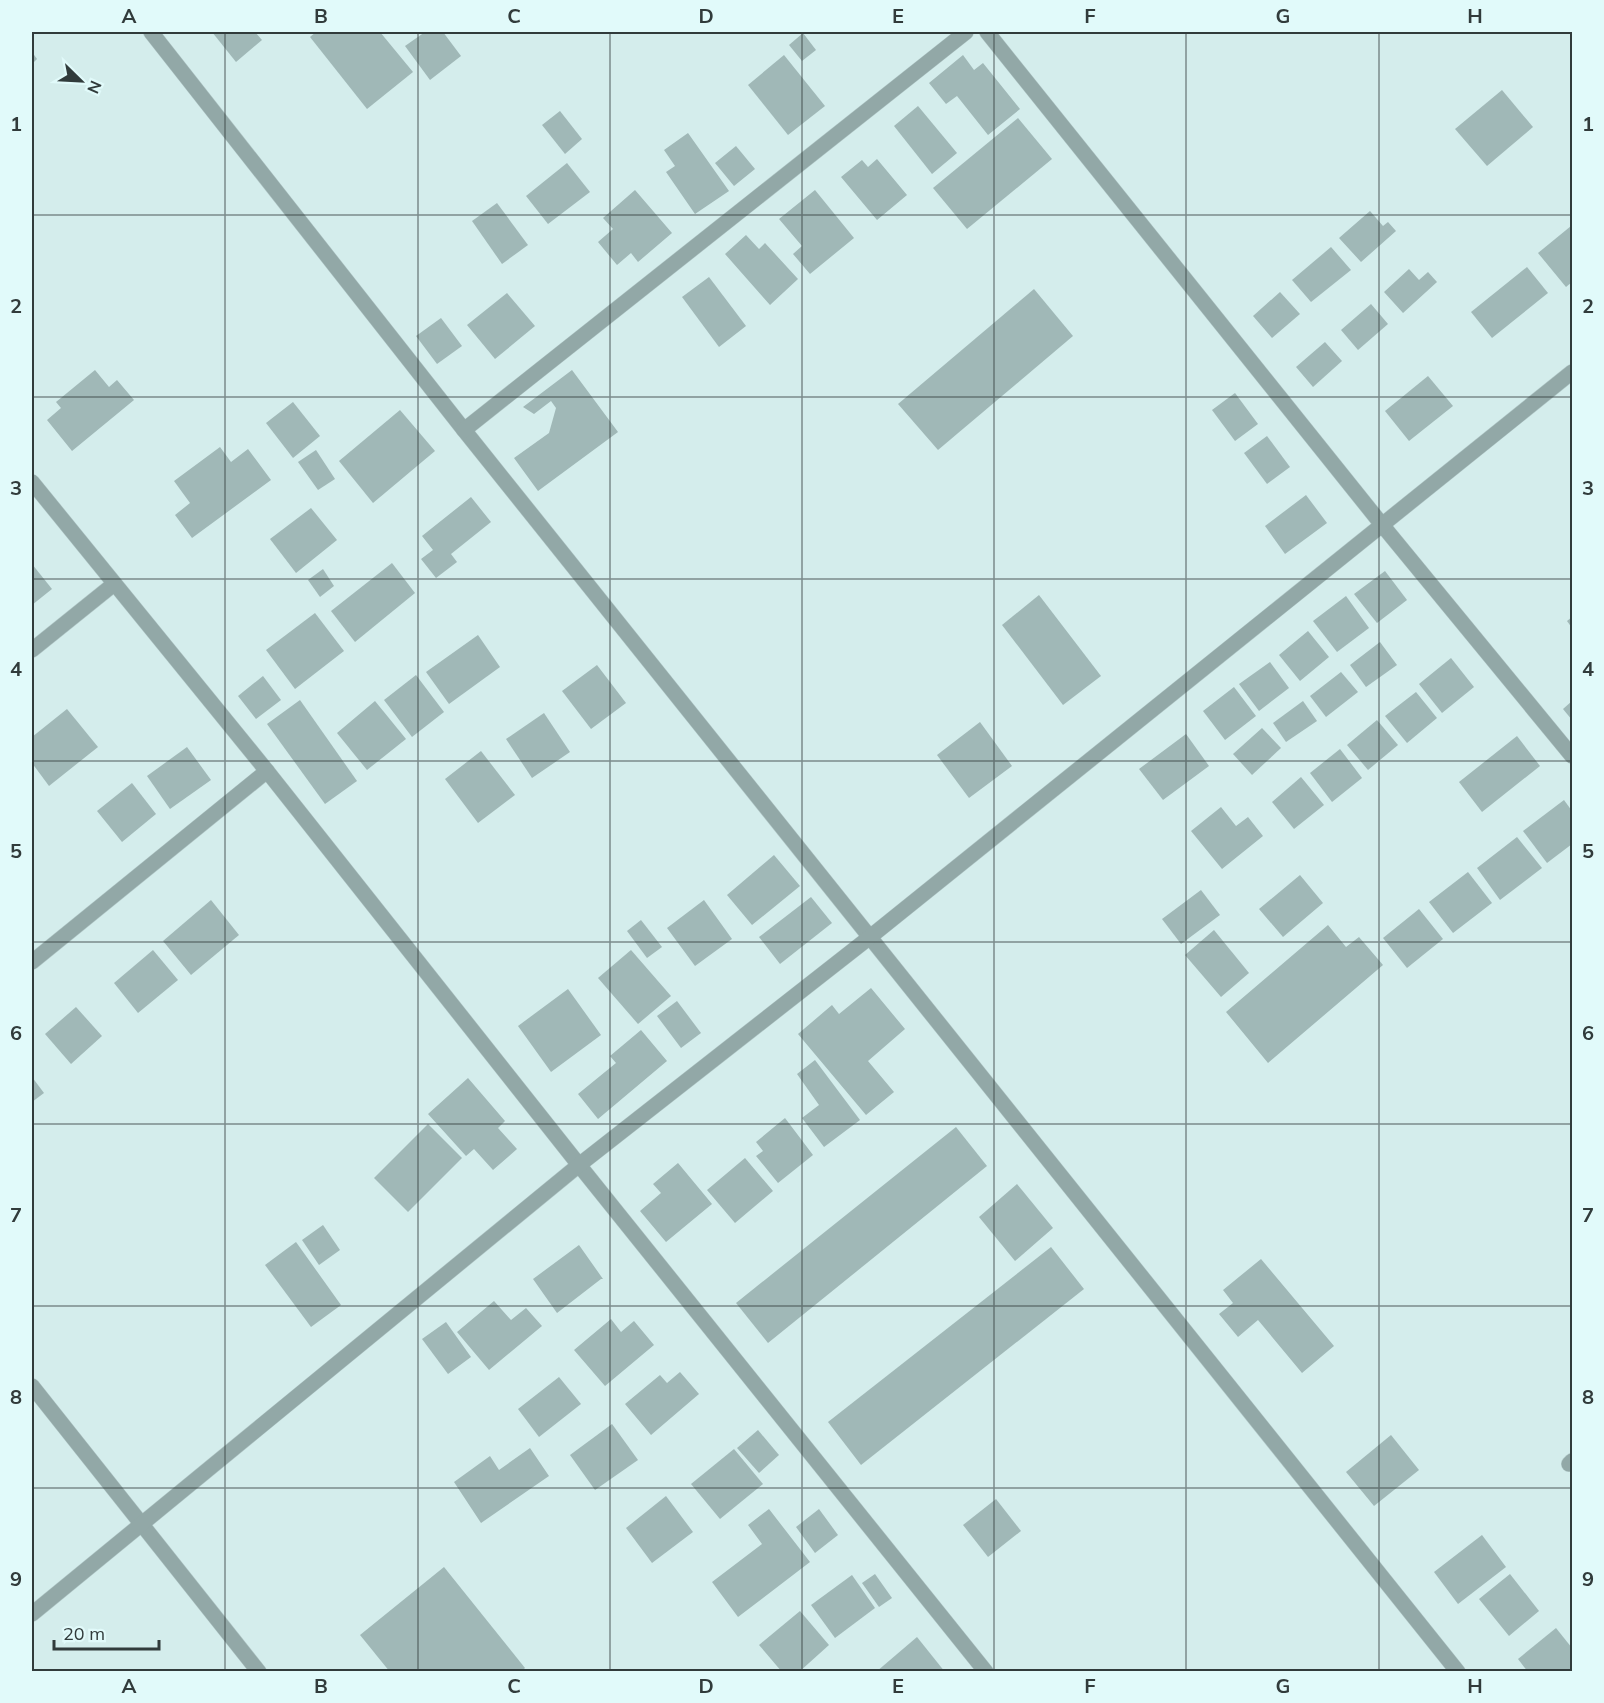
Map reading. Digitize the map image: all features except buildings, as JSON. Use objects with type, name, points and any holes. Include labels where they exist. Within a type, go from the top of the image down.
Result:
[{"type":"street","points":[[150,32],[464,430],[1458,1671]]},
{"type":"street","points":[[464,430],[966,32]]},
{"type":"street","points":[[987,32],[1383,526],[1572,756]]},
{"type":"street","points":[[32,1614],[579,1165],[870,937],[1572,372]]},
{"type":"street","points":[[32,482],[267,771],[579,1165],[986,1671]]},
{"type":"street","points":[[32,650],[114,584]]},
{"type":"street","points":[[32,962],[267,771]]},
{"type":"street","points":[[32,1386],[259,1671]]}]
